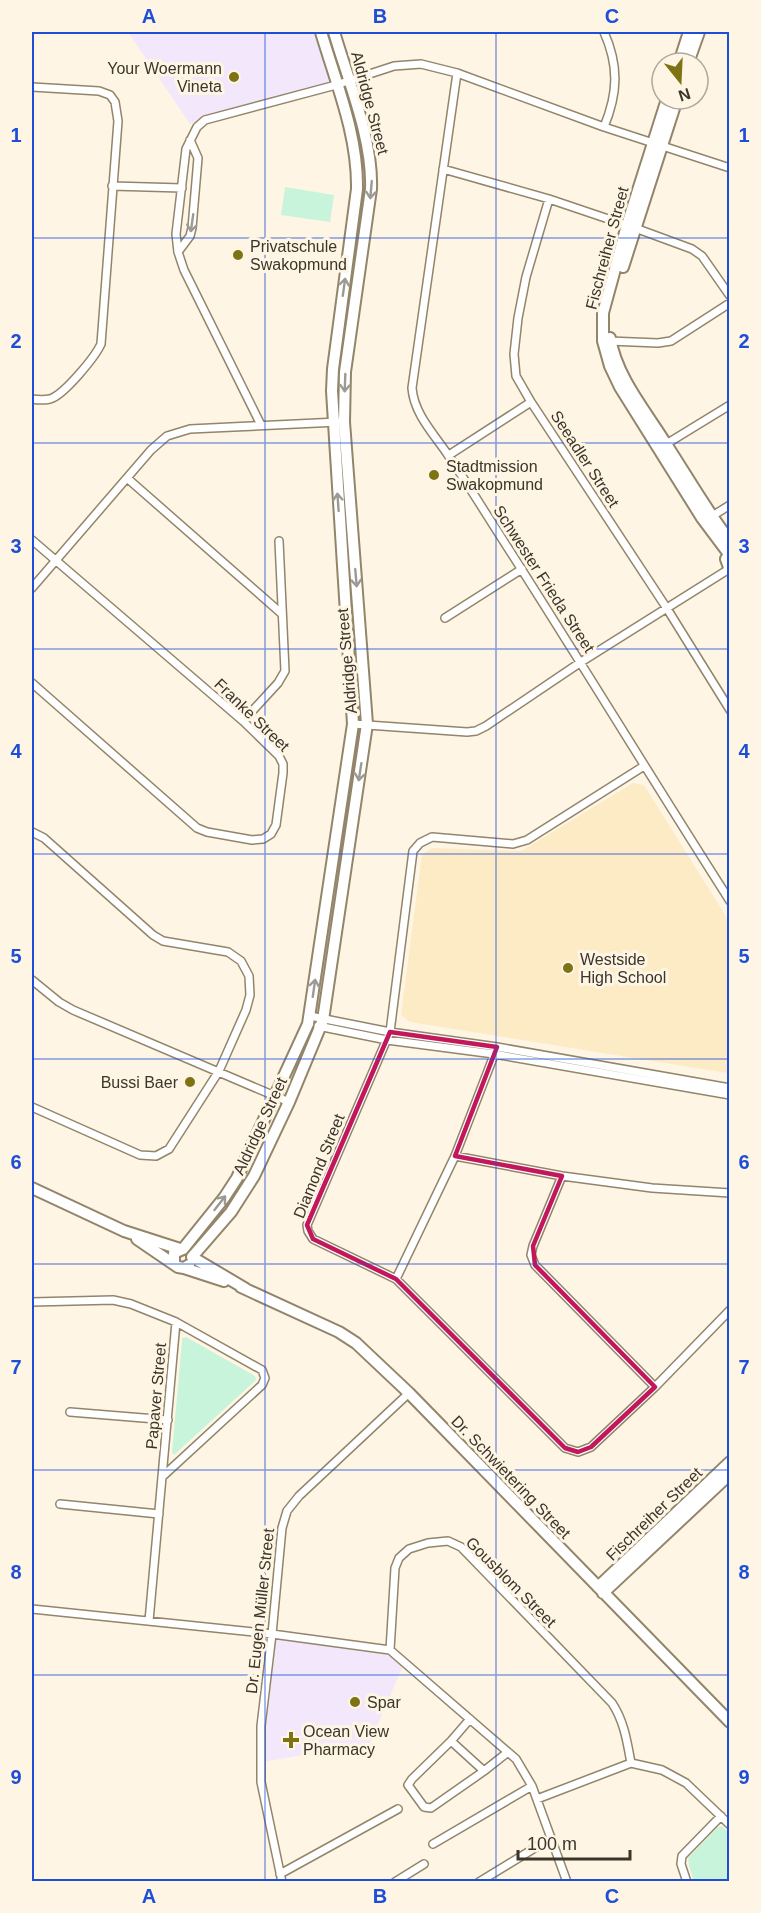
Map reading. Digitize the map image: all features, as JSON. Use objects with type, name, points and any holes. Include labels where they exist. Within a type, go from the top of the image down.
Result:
[{"type":"street","name":"Aldridge Street","points":[[185,1252],[231,1212],[243,1195],[289,1102],[322,1023],[368,724],[333,369],[357,189],[357,169],[355,149],[321,32]]},
{"type":"street","name":"Aldridge Street","points":[[185,1252],[237,1178],[309,1020],[353,724],[338,422],[372,172],[368,150],[334,32]]},
{"type":"street","points":[[604,32],[616,77],[612,108],[604,127]]},
{"type":"street","points":[[683,51],[689,32]]},
{"type":"street","points":[[692,51],[699,32]]},
{"type":"street","points":[[261,425],[184,270],[178,252],[176,234],[186,149],[197,127],[205,120],[336,85],[381,69],[409,64],[434,66],[604,127],[729,168]]},
{"type":"street","name":"Schwester Frieda Street","points":[[457,73],[412,398],[419,414],[449,455],[522,569],[729,901]]},
{"type":"street","points":[[32,87],[99,91],[110,95],[114,99],[118,121],[101,344],[60,394],[51,399],[32,399]]},
{"type":"street","name":"Fischreiher Street","points":[[664,111],[657,145],[631,227],[610,316],[607,341],[630,389],[663,447],[729,553]]},
{"type":"street","name":"Fischreiher Street","points":[[657,145],[672,111]]},
{"type":"street","points":[[178,252],[190,236],[192,228],[198,158],[190,140]]},
{"type":"street","points":[[442,169],[549,199],[692,249],[702,256],[729,296]]},
{"type":"street","points":[[112,186],[182,188]]},
{"type":"street","name":"Seeadler Street","points":[[549,199],[526,277],[514,354],[516,376],[666,607],[729,710]]},
{"type":"street","points":[[607,341],[658,343],[671,341],[729,303]]},
{"type":"street","points":[[339,327],[351,328]]},
{"type":"street","points":[[449,455],[531,402]]},
{"type":"street","points":[[663,447],[729,405]]},
{"type":"street","points":[[32,588],[158,443],[167,436],[190,429],[338,422]]},
{"type":"street","points":[[128,478],[282,614]]},
{"type":"street","points":[[708,519],[729,505]]},
{"type":"street","name":"Fischreiher Street","points":[[708,519],[729,541]]},
{"type":"street","name":"Franke Street","points":[[32,540],[243,721],[279,756],[283,764],[276,825],[271,834],[263,839],[252,840],[197,828],[32,683]]},
{"type":"street","points":[[243,721],[279,683],[285,670],[279,541]]},
{"type":"street","points":[[353,724],[476,731],[666,607],[729,569],[726,560],[729,553]]},
{"type":"street","points":[[445,618],[522,569]]},
{"type":"street","name":"Diamond Street","points":[[644,766],[527,840],[513,844],[432,837],[420,843],[413,851],[388,1036],[307,1225],[313,1239],[396,1279],[565,1448],[578,1452],[591,1447],[655,1387],[729,1310]]},
{"type":"street","points":[[32,831],[44,838],[153,935],[163,941],[228,952],[241,961],[249,976],[250,995],[246,1010],[219,1071],[169,1149],[156,1156],[140,1155],[32,1107]]},
{"type":"street","points":[[32,980],[58,1002],[73,1010],[289,1102]]},
{"type":"street","points":[[309,1020],[388,1036],[729,1088]]},
{"type":"street","points":[[495,1051],[729,1095]]},
{"type":"street","points":[[396,1279],[454,1156],[495,1051]]},
{"type":"street","points":[[454,1156],[562,1176],[652,1188],[729,1193]]},
{"type":"street","points":[[562,1176],[533,1246],[531,1255],[535,1265],[655,1387]]},
{"type":"street","name":"Dr. Schwietering Street","points":[[32,1188],[124,1231],[185,1252],[246,1289]]},
{"type":"street","name":"Dr. Schwietering Street","points":[[124,1231],[174,1263]]},
{"type":"street","points":[[185,1252],[191,1262],[184,1268],[174,1263],[173,1256],[185,1252]]},
{"type":"street","name":"Dr. Schwietering Street","points":[[184,1268],[246,1289],[339,1332],[356,1343],[409,1394],[729,1722]]},
{"type":"street","name":"Papaver Street","points":[[32,1302],[113,1300],[131,1304],[176,1322],[149,1621]]},
{"type":"street","points":[[162,1477],[262,1385],[265,1378],[262,1370],[176,1322]]},
{"type":"street","name":"Dr. Eugen Müller Street","points":[[281,1878],[261,1782],[260,1761],[261,1726],[282,1528],[287,1510],[299,1496],[409,1394]]},
{"type":"street","points":[[70,1412],[168,1420]]},
{"type":"street","name":"Fischreiher Street","points":[[601,1590],[729,1462]]},
{"type":"street","name":"Fischreiher Street","points":[[601,1590],[729,1474]]},
{"type":"street","points":[[60,1504],[159,1514]]},
{"type":"street","name":"Gousblom Street","points":[[390,1650],[395,1568],[399,1558],[409,1549],[428,1543],[448,1541],[461,1547],[612,1703],[623,1723],[631,1763]]},
{"type":"street","points":[[32,1609],[272,1634],[390,1650],[516,1759],[532,1786],[567,1881]]},
{"type":"street","points":[[470,1719],[408,1785],[424,1807],[431,1808],[508,1752]]},
{"type":"street","points":[[451,1741],[484,1771]]},
{"type":"street","points":[[537,1799],[631,1763],[662,1770],[675,1776],[686,1783],[729,1825]]},
{"type":"street","points":[[432,1844],[532,1786]]},
{"type":"street","points":[[281,1878],[398,1809]]},
{"type":"street","points":[[687,1881],[681,1864],[682,1856],[721,1816]]},
{"type":"street","points":[[479,1881],[551,1838]]},
{"type":"street","points":[[395,1881],[424,1864]]},
{"type":"highlighted area","points":[[390,1032],[497,1047],[455,1156],[562,1176],[533,1246],[535,1265],[655,1387],[591,1447],[578,1452],[565,1448],[396,1279],[313,1239],[307,1225]]},
{"type":"shaded area","points":[[128,32],[315,32],[331,86],[190,124]]},
{"type":"shaded area","name":"Westside High School","points":[[633,783],[644,785],[729,921],[729,1071],[727,1073],[410,1022],[401,1015],[422,854],[433,848],[521,851]]},
{"type":"shaded area","points":[[275,1639],[388,1655],[403,1666],[370,1743],[263,1762]]},
{"type":"green space","points":[[285,187],[334,195],[330,222],[281,215]]},
{"type":"green space","points":[[186,1337],[255,1376],[256,1380],[174,1455],[172,1452],[182,1338]]},
{"type":"green space","points":[[722,1826],[729,1833],[729,1881],[694,1881],[688,1858],[718,1827]]},
{"type":"place","name":"Your Woermann Vineta","points":[[234,77]]},
{"type":"place","name":"Privatschule Swakopmund","points":[[238,255]]},
{"type":"place","name":"Stadtmission Swakopmund","points":[[434,475]]},
{"type":"place","name":"Westside High School","points":[[568,968]]},
{"type":"place","name":"Bussi Baer","points":[[190,1082]]},
{"type":"place","name":"Spar","points":[[355,1702]]},
{"type":"place","name":"Ocean View Pharmacy","points":[[291,1740]]}]
